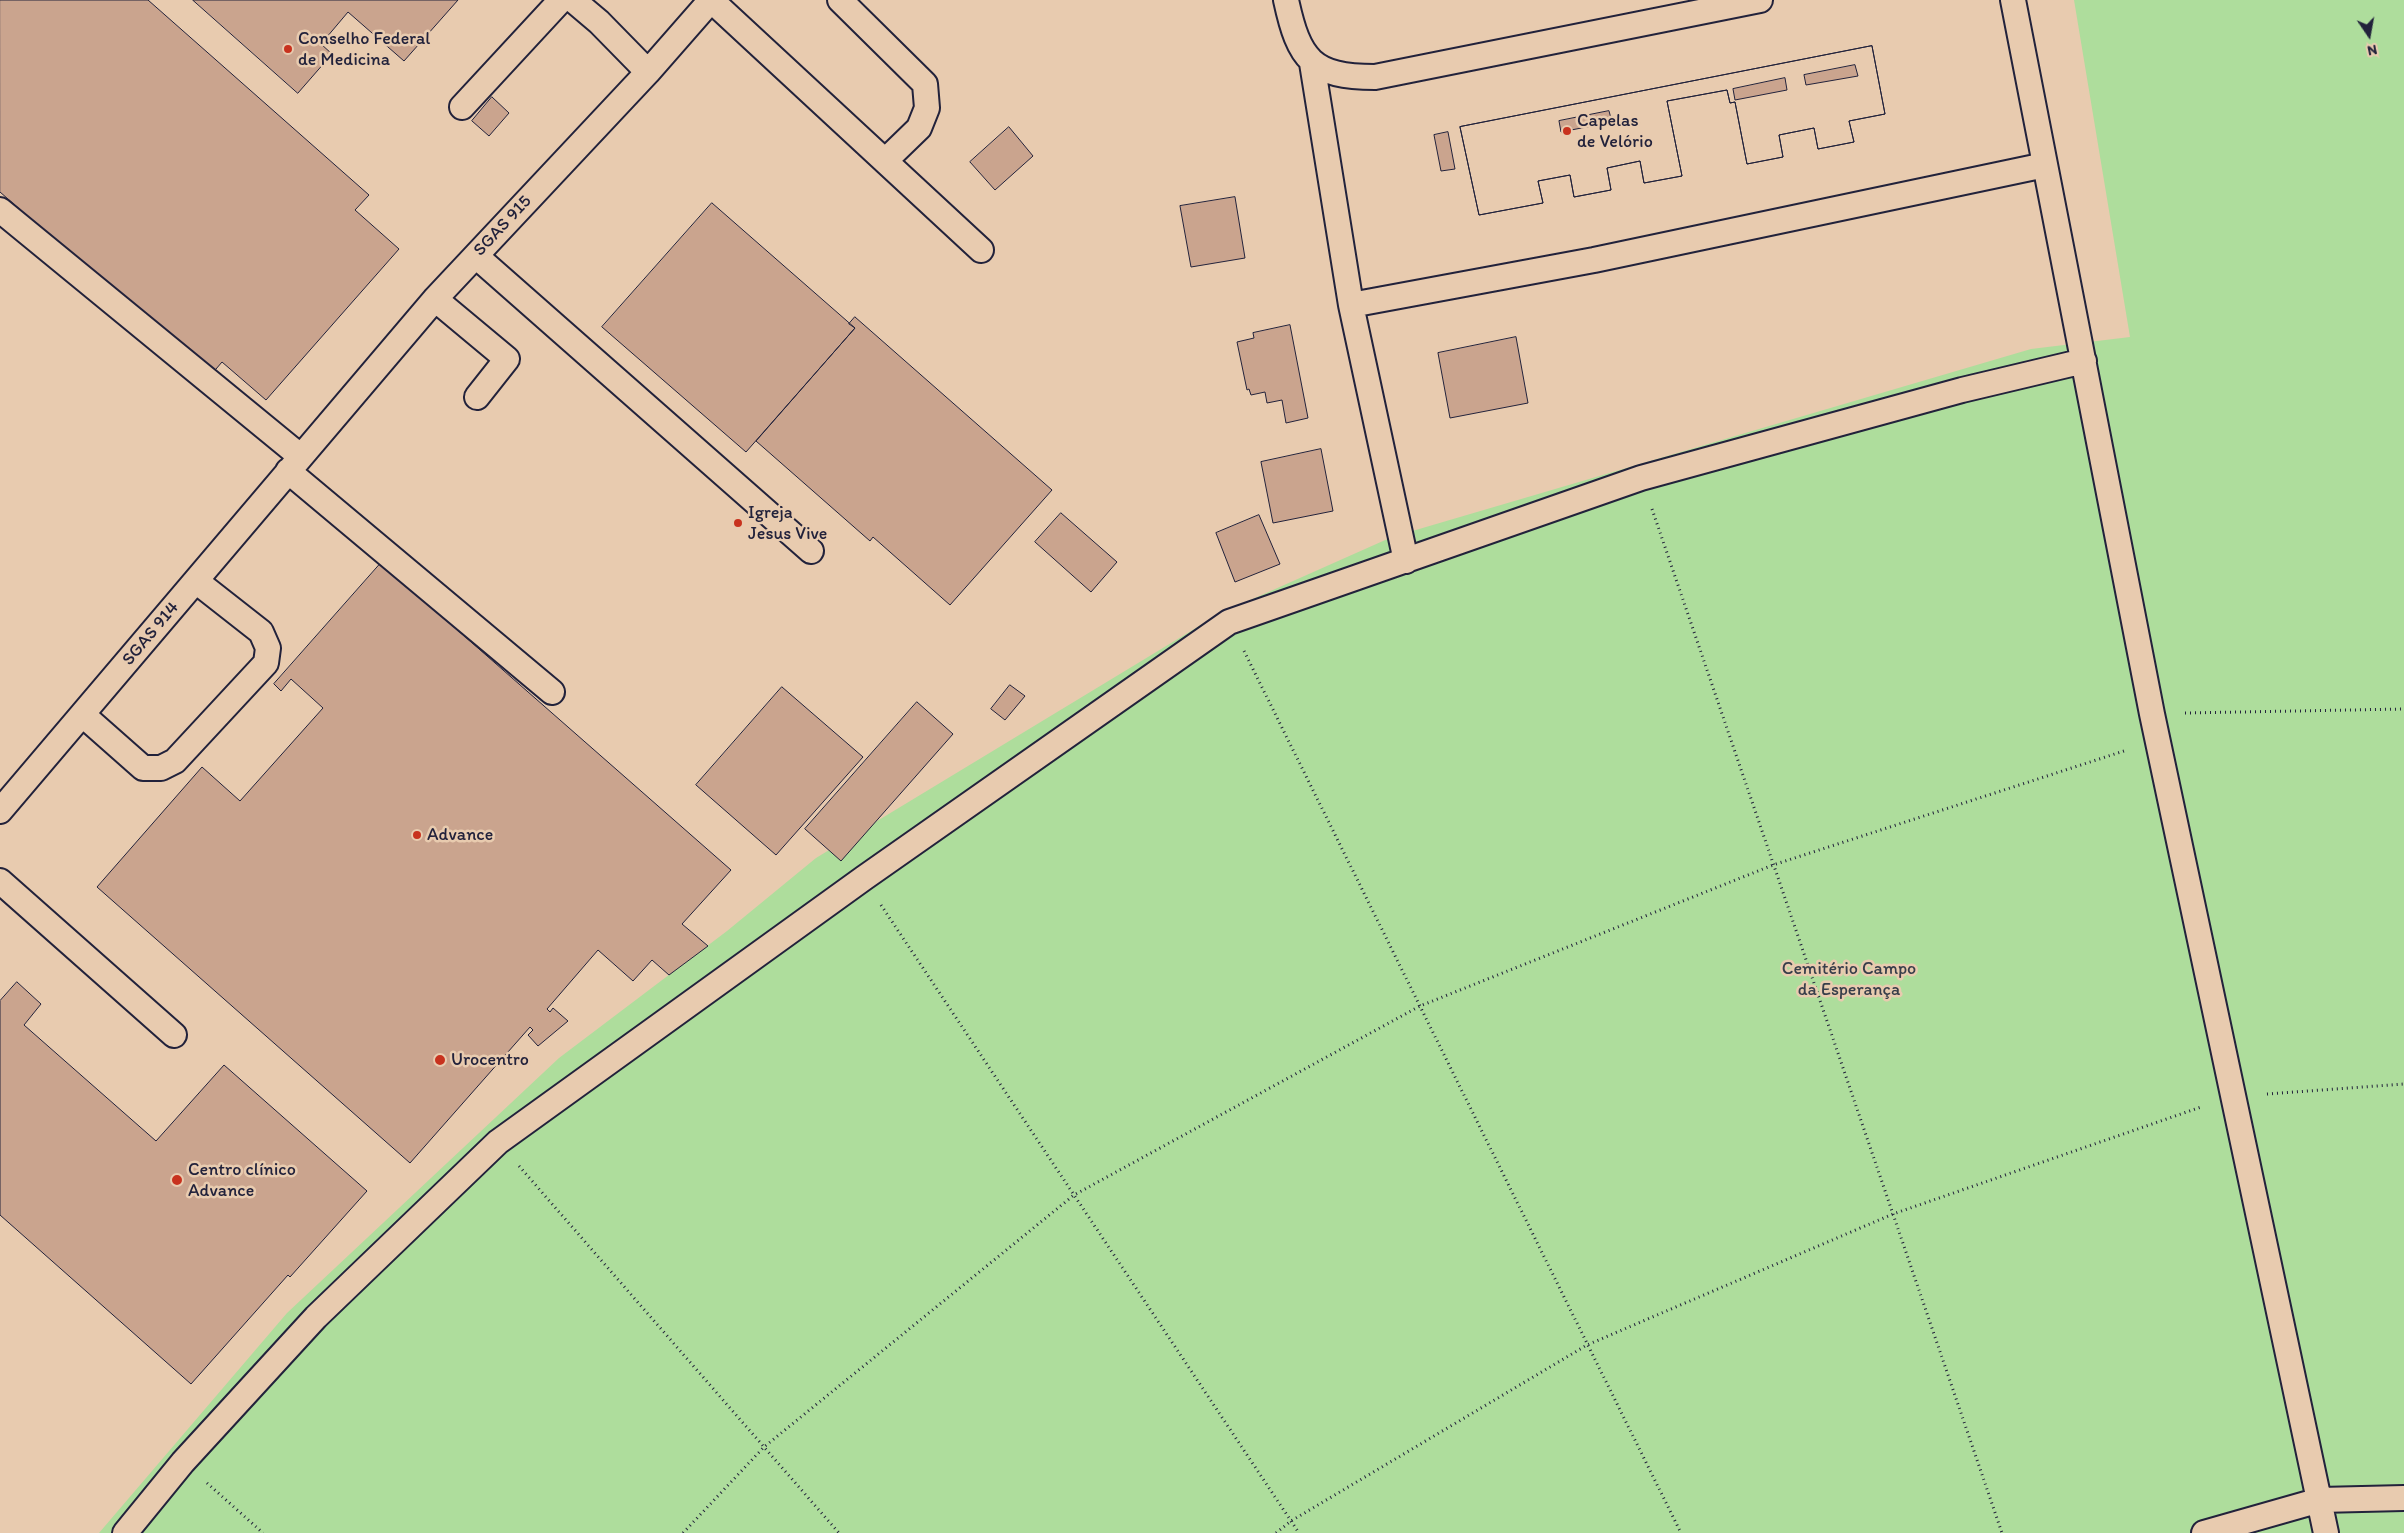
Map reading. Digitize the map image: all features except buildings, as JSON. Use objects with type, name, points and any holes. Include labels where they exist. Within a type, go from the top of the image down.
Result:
[{"type":"lane","points":[[462,107],[561,0]]},
{"type":"lane","points":[[573,0],[599,22],[648,72]]},
{"type":"lane","points":[[711,0],[981,250]]},
{"type":"lane","name":"SGAS 915","points":[[294,463],[435,299],[648,72],[711,0]]},
{"type":"lane","points":[[840,0],[924,84],[927,108],[918,128],[886,160]]},
{"type":"lane","points":[[1286,0],[1293,32],[1312,63],[1351,305],[1406,561]]},
{"type":"lane","points":[[1312,63],[1327,71],[1352,77],[1376,77],[1760,0]]},
{"type":"lane","points":[[2013,0],[2152,714],[2326,1533]]},
{"type":"lane","points":[[1351,305],[1594,260],[2045,165]]},
{"type":"lane","points":[[0,210],[294,463],[552,692]]},
{"type":"lane","points":[[476,256],[811,551]]},
{"type":"lane","points":[[435,299],[507,358],[477,397]]},
{"type":"lane","points":[[124,1533],[184,1462],[316,1317],[498,1142],[864,878],[1229,622],[1641,478],[1962,390],[2084,361]]},
{"type":"lane","name":"SGAS 914","points":[[0,811],[294,463]]},
{"type":"lane","points":[[83,715],[144,768],[161,768],[175,762],[266,663],[268,648],[260,632],[196,581]]},
{"type":"lane","points":[[0,881],[174,1035]]},
{"type":"lane","points":[[2204,1533],[2320,1500],[2404,1498]]},
{"type":"path","points":[[1641,478],[2002,1533]]},
{"type":"path","points":[[1229,622],[1680,1533]]},
{"type":"path","points":[[2152,714],[2404,709]]},
{"type":"path","points":[[683,1533],[764,1447],[1074,1195],[1420,1006],[1773,865],[2158,740]]},
{"type":"path","points":[[864,878],[1299,1533]]},
{"type":"path","points":[[1276,1533],[1291,1521],[1587,1345],[1893,1214],[2232,1096],[2404,1084]]},
{"type":"path","points":[[498,1142],[840,1533]]},
{"type":"path","points":[[184,1462],[262,1533]]},
{"type":"green space","name":"Cemitério Campo da Esperança","points":[[2074,0],[2404,0],[2404,1533],[99,1533],[287,1313],[559,1058],[727,931],[816,858],[1219,614],[1392,537],[2031,349],[2130,337]]},
{"type":"place","name":"Conselho Federal de Medicina","points":[[288,49]]},
{"type":"place","name":"Capelas de Velório","points":[[1567,131]]},
{"type":"place","name":"Igreja Jesus Vive","points":[[738,523]]},
{"type":"place","name":"Advance","points":[[417,835]]},
{"type":"place","name":"Urocentro","points":[[440,1060]]},
{"type":"place","name":"Centro clínico Advance","points":[[177,1180]]}]
